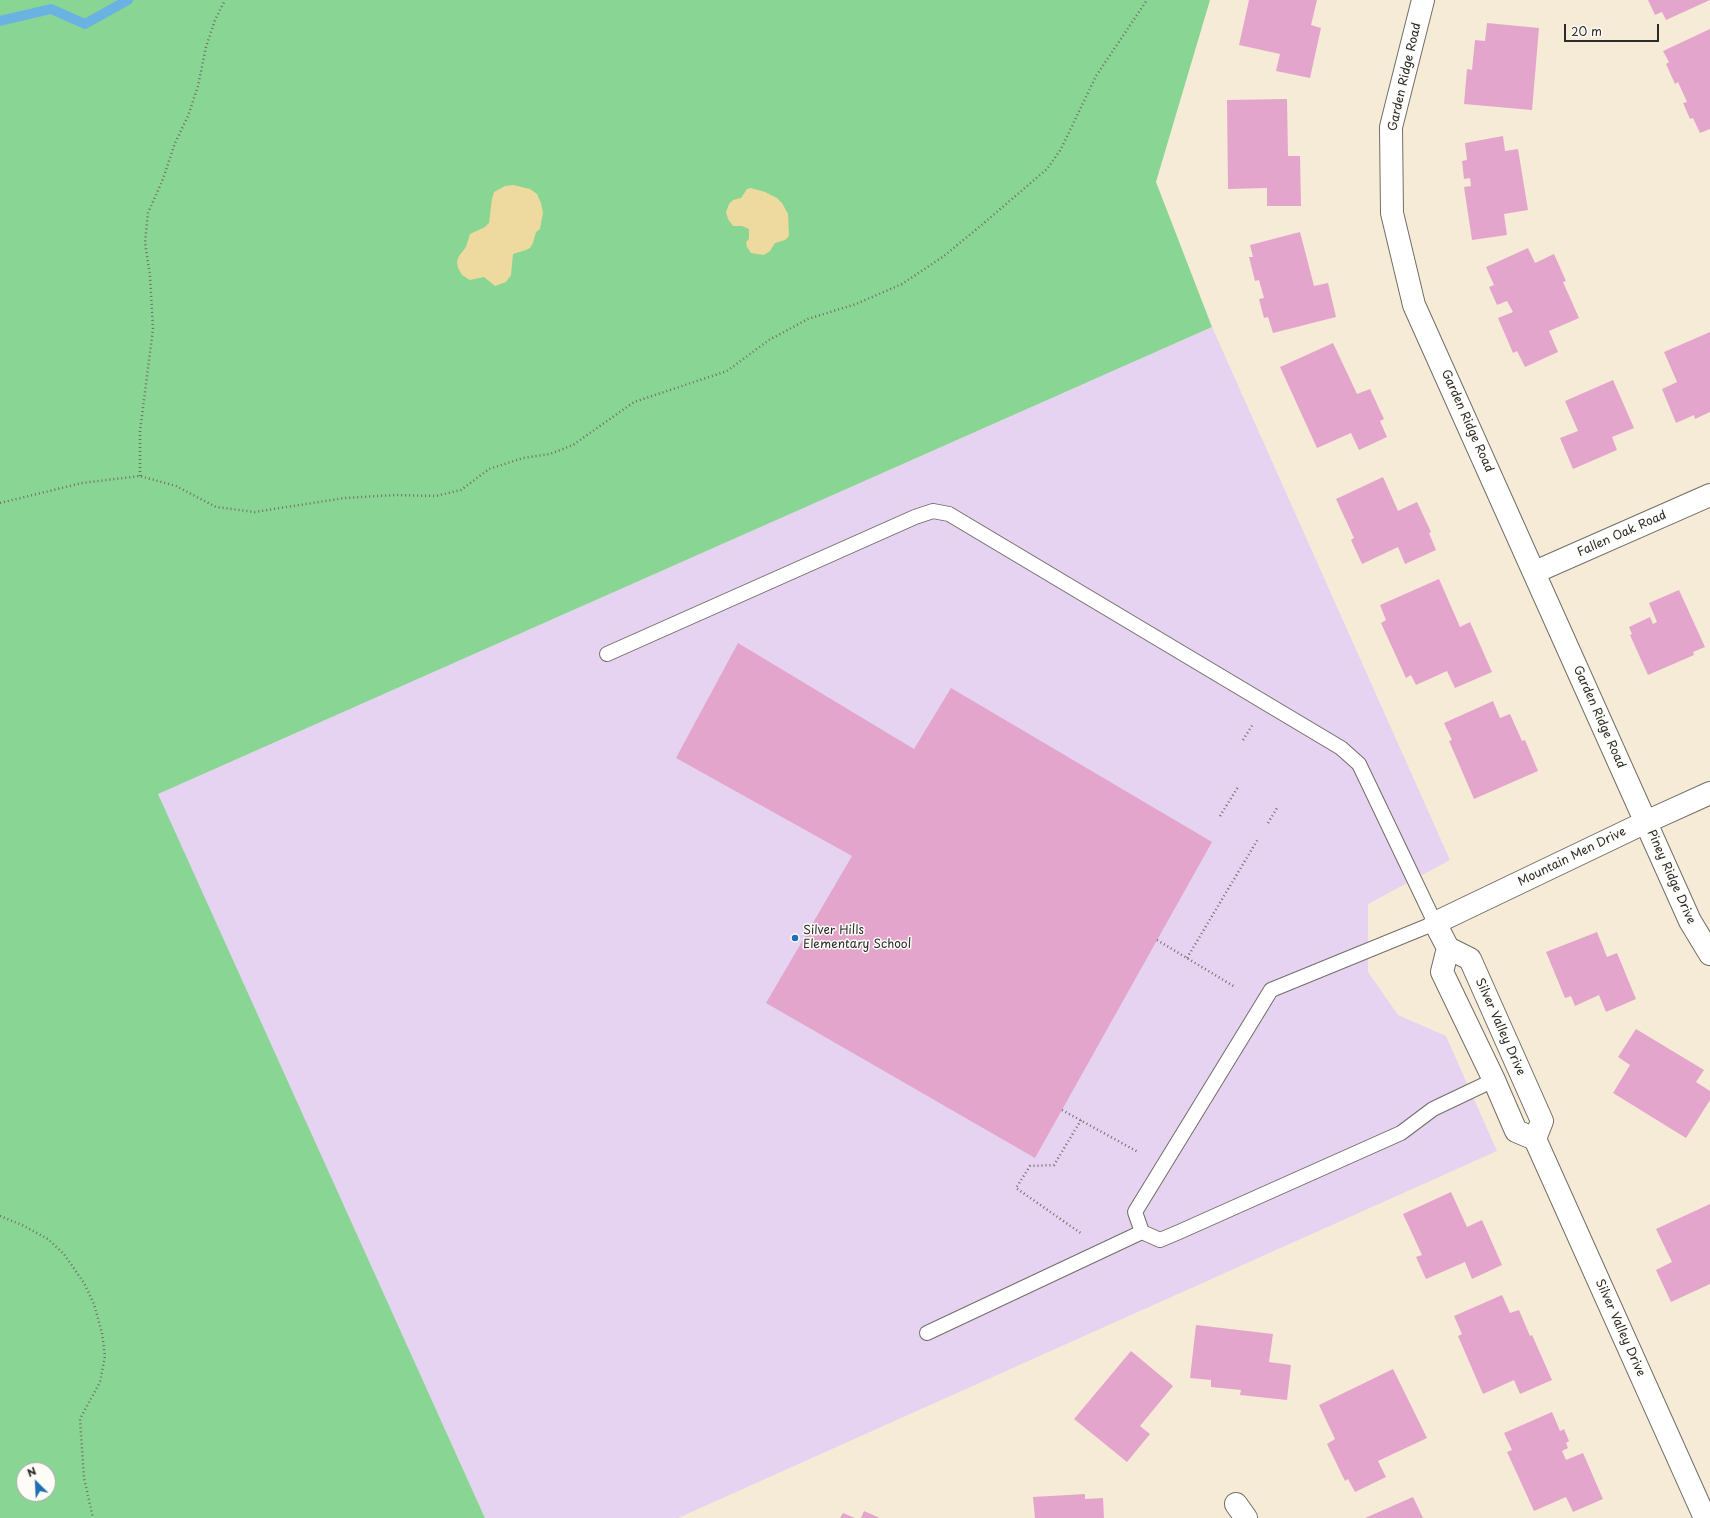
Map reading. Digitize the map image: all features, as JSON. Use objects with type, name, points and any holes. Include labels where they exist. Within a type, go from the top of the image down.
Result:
[{"type":"street","name":"Garden Ridge Road","points":[[1423,0],[1392,126],[1392,213],[1414,305],[1646,822]]},
{"type":"street","name":"Fallen Oak Road","points":[[1534,572],[1710,495]]},
{"type":"street","name":"Mountain Men Drive","points":[[1435,923],[1710,793]]},
{"type":"street","name":"Piney Ridge Drive","points":[[1646,822],[1690,921],[1710,954]]},
{"type":"street","points":[[1435,923],[1448,948],[1442,972],[1494,1080],[1516,1131],[1534,1139]]},
{"type":"street","name":"Silver Valley Drive","points":[[1448,948],[1470,959],[1542,1121],[1534,1139],[1704,1518]]},
{"type":"lane","points":[[607,654],[915,517],[933,511],[949,514],[1340,748],[1359,764],[1369,782],[1435,923],[1271,990],[1135,1212],[1142,1232],[1160,1240],[1401,1134],[1433,1109],[1494,1080]]},
{"type":"lane","points":[[927,1333],[1142,1232]]},
{"type":"path","points":[[140,476],[140,431],[153,329],[150,276],[145,242],[148,214],[163,179],[175,143],[188,116],[198,86],[206,47],[215,20],[225,0]]},
{"type":"path","points":[[0,503],[82,483],[140,476],[176,486],[216,507],[255,512],[344,498],[396,495],[436,496],[461,490],[489,469],[523,458],[550,454],[574,444],[634,402],[727,371],[769,340],[808,319],[856,304],[902,284],[944,256],[1047,169],[1061,149],[1096,76],[1147,0]]},
{"type":"path","points":[[1243,740],[1253,723]]},
{"type":"path","points":[[1220,816],[1238,787]]},
{"type":"path","points":[[1268,823],[1277,808]]},
{"type":"path","points":[[1188,958],[1258,839]]},
{"type":"path","points":[[1157,940],[1235,987]]},
{"type":"path","points":[[1062,1110],[1138,1152]]},
{"type":"path","points":[[1081,1120],[1054,1165],[1030,1166],[1016,1188],[1087,1238]]},
{"type":"path","points":[[0,1216],[22,1225],[48,1240],[64,1254],[84,1283],[94,1304],[102,1333],[105,1356],[100,1382],[80,1419],[84,1478],[93,1518]]},
{"type":"shaded area","name":"Silver Hills Elementary School","points":[[1212,327],[1450,860],[1368,904],[1368,972],[1398,1015],[1446,1036],[1497,1151],[678,1518],[485,1518],[157,794]]},
{"type":"green space","points":[[0,0],[1210,0],[1156,182],[1212,327],[158,794],[485,1518],[0,1518]]},
{"type":"sand","points":[[513,185],[530,189],[537,194],[543,213],[540,229],[536,232],[530,248],[513,254],[511,275],[506,282],[495,286],[484,277],[470,280],[462,275],[458,268],[457,261],[459,256],[466,247],[470,234],[485,227],[489,223],[494,192],[505,186]]},
{"type":"sand","points":[[751,188],[765,192],[777,198],[782,203],[788,214],[789,236],[785,240],[775,243],[770,251],[764,255],[751,253],[746,242],[749,239],[749,229],[742,226],[733,226],[728,219],[726,212],[729,204],[733,200],[741,198],[747,189]]},
{"type":"building","points":[[1249,0],[1317,0],[1311,25],[1321,28],[1310,78],[1276,71],[1280,54],[1239,45]]},
{"type":"building","points":[[1648,0],[1710,0],[1666,20],[1662,12],[1655,15]]},
{"type":"building","points":[[1487,23],[1539,28],[1532,110],[1464,104],[1467,69],[1472,70],[1475,40],[1485,41]]},
{"type":"building","points":[[1710,29],[1710,129],[1700,133],[1693,118],[1690,119],[1683,103],[1687,102],[1678,82],[1675,84],[1666,64],[1669,62],[1663,51]]},
{"type":"building","points":[[1287,99],[1288,156],[1300,156],[1301,206],[1267,206],[1267,188],[1228,189],[1227,100]]},
{"type":"building","points":[[1503,136],[1505,151],[1518,149],[1528,210],[1504,214],[1507,235],[1472,240],[1464,187],[1471,186],[1470,178],[1464,179],[1462,161],[1467,160],[1465,143]]},
{"type":"building","points":[[1300,232],[1314,286],[1328,283],[1336,317],[1273,333],[1268,317],[1264,318],[1259,299],[1264,298],[1259,280],[1255,281],[1249,257],[1253,257],[1250,245]]},
{"type":"building","points":[[1528,248],[1535,263],[1554,254],[1566,281],[1563,282],[1579,318],[1549,331],[1558,352],[1525,367],[1517,351],[1513,353],[1498,318],[1513,312],[1507,301],[1497,305],[1489,287],[1494,285],[1486,267]]},
{"type":"building","points":[[1710,332],[1710,412],[1695,419],[1694,415],[1676,423],[1662,389],[1677,382],[1664,352]]},
{"type":"building","points":[[1333,343],[1357,394],[1370,389],[1384,419],[1380,421],[1387,437],[1359,450],[1351,433],[1317,448],[1280,367]]},
{"type":"building","points":[[1613,380],[1634,428],[1612,437],[1617,450],[1573,469],[1560,438],[1578,431],[1565,401]]},
{"type":"building","points":[[1383,477],[1398,511],[1417,502],[1431,532],[1429,533],[1436,550],[1405,564],[1398,547],[1362,564],[1351,540],[1354,538],[1336,499]]},
{"type":"building","points":[[1439,579],[1460,627],[1470,622],[1492,672],[1455,688],[1447,671],[1416,685],[1411,675],[1406,678],[1381,623],[1386,620],[1380,605]]},
{"type":"building","points":[[1679,590],[1705,647],[1693,652],[1694,655],[1648,675],[1630,635],[1632,634],[1629,627],[1650,617],[1653,624],[1657,622],[1649,603]]},
{"type":"building","points":[[738,643],[914,749],[951,688],[1212,842],[1035,1158],[766,1003],[852,856],[676,758]]},
{"type":"building","points":[[1493,701],[1500,718],[1510,714],[1522,741],[1525,740],[1538,771],[1474,799],[1449,741],[1452,740],[1444,723]]},
{"type":"building","points":[[1597,932],[1607,957],[1617,953],[1636,999],[1606,1012],[1599,995],[1575,1006],[1571,996],[1565,998],[1546,952]]},
{"type":"building","points":[[1636,1029],[1704,1070],[1696,1082],[1710,1091],[1710,1100],[1686,1138],[1613,1093],[1630,1065],[1618,1057]]},
{"type":"building","points":[[1451,1192],[1467,1227],[1482,1220],[1502,1265],[1472,1279],[1465,1262],[1426,1279],[1416,1257],[1422,1255],[1403,1214]]},
{"type":"building","points":[[1710,1204],[1710,1284],[1671,1302],[1656,1270],[1672,1262],[1656,1229]]},
{"type":"building","points":[[1502,1295],[1510,1313],[1519,1310],[1552,1380],[1520,1394],[1514,1380],[1483,1394],[1458,1336],[1462,1334],[1454,1316]]},
{"type":"building","points":[[1196,1325],[1273,1334],[1269,1362],[1291,1365],[1287,1400],[1240,1395],[1241,1390],[1211,1387],[1211,1380],[1190,1378]]},
{"type":"building","points":[[1131,1351],[1173,1386],[1140,1426],[1150,1434],[1127,1462],[1074,1419]]},
{"type":"building","points":[[1393,1369],[1427,1438],[1378,1461],[1386,1477],[1355,1492],[1348,1479],[1345,1481],[1327,1444],[1335,1439],[1319,1405]]},
{"type":"building","points":[[1552,1412],[1560,1431],[1564,1429],[1569,1441],[1566,1443],[1568,1448],[1562,1451],[1566,1460],[1583,1453],[1603,1499],[1573,1512],[1566,1497],[1534,1511],[1507,1452],[1512,1450],[1504,1433]]},
{"type":"building","points":[[1085,1494],[1085,1499],[1103,1498],[1104,1518],[1035,1518],[1033,1497]]},
{"type":"building","points":[[1413,1497],[1423,1518],[1365,1518]]},
{"type":"building","points":[[864,1511],[880,1518],[861,1518]]},
{"type":"building","points":[[843,1513],[855,1518],[840,1518]]},
{"type":"waterway","points":[[0,21],[51,9],[85,24],[128,0]]},
{"type":"place","name":"Silver Hills Elementary School","points":[[795,938]]}]
